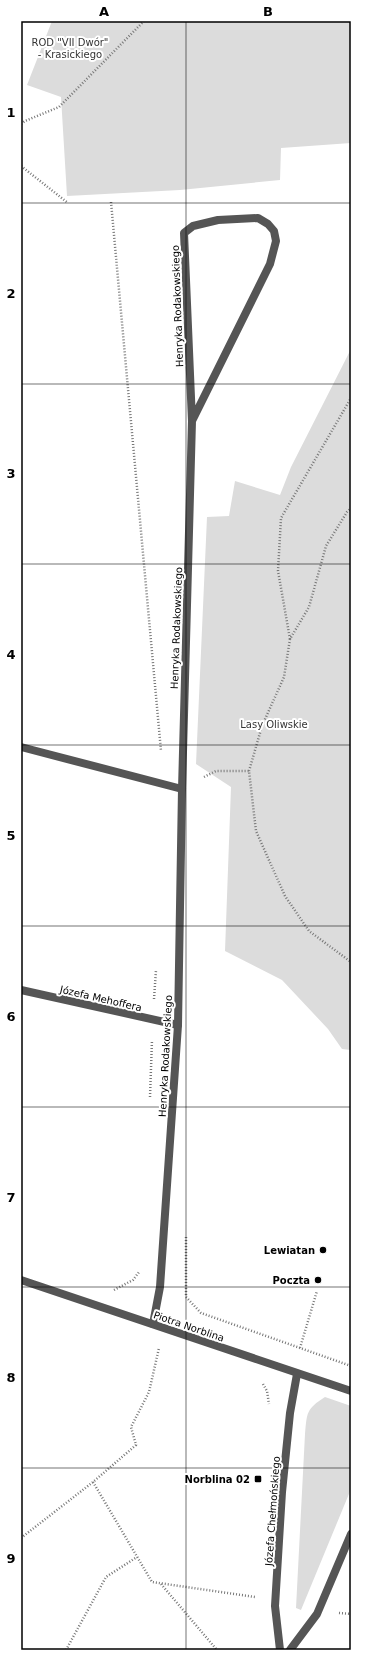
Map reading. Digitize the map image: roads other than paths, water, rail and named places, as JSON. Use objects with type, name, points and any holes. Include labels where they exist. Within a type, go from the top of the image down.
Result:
[{"type":"street","name":"Henryka Rodakowskiego","points":[[153,1324],[160,1287],[178,1025],[182,789],[192,421],[184,233],[193,226],[218,220],[258,218],[268,224],[274,231],[276,241],[270,264],[192,421]]},
{"type":"street","points":[[21,747],[182,789]]},
{"type":"street","name":"Józefa Mehoffera","points":[[21,990],[178,1025]]},
{"type":"street","name":"Piotra Norblina","points":[[21,1280],[351,1391]]},
{"type":"street","name":"Józefa Chełmońskiego","points":[[280,1650],[275,1606],[282,1492],[289,1421],[297,1374]]},
{"type":"street","points":[[290,1650],[317,1614],[351,1534]]},
{"type":"place","name":"Lewiatan","points":[[323,1250]]},
{"type":"place","name":"Poczta","points":[[318,1280]]},
{"type":"place","name":"Norblina 02","points":[[258,1479]]},
{"type":"park label","name":"ROD \"VII Dwór\" - Krasickiego","points":[[70,48]]},
{"type":"park label","name":"Lasy Oliwskie","points":[[274,724]]}]
